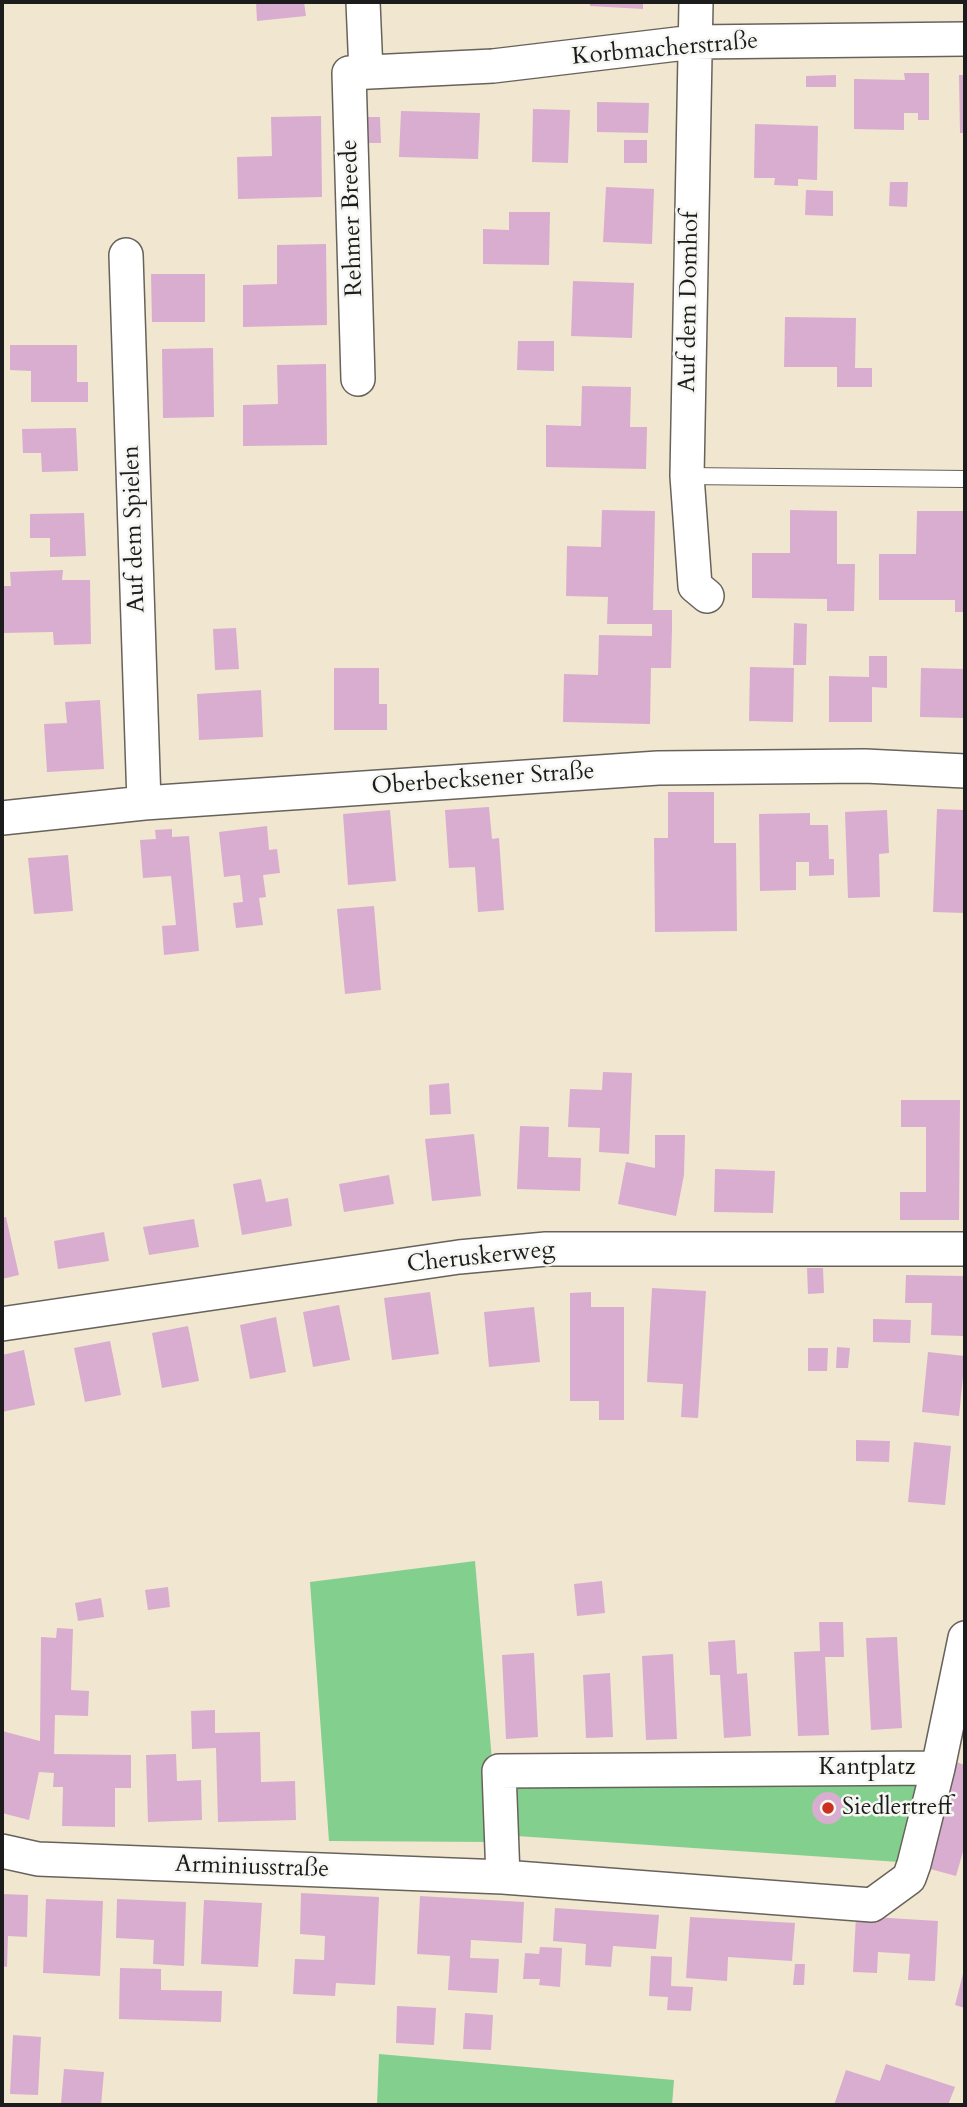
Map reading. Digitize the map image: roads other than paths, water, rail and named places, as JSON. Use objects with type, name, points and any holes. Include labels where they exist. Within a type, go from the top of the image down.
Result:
[{"type":"street","points":[[363,2],[366,72]]},
{"type":"street","name":"Auf dem Domhof","points":[[696,2],[687,476],[695,586],[707,596]]},
{"type":"street","name":"Korbmacherstraße","points":[[366,72],[493,66],[694,42],[965,39]]},
{"type":"street","name":"Rehmer Breede","points":[[358,379],[349,73],[366,72]]},
{"type":"street","name":"Auf dem Spielen","points":[[126,255],[144,803]]},
{"type":"street","name":"Oberbecksener Straße","points":[[2,818],[144,803],[658,768],[865,766],[965,771]]},
{"type":"street","name":"Cheruskerweg","points":[[2,1324],[458,1257],[546,1250],[965,1249]]},
{"type":"street","points":[[938,1768],[965,1638]]},
{"type":"street","name":"Kantplatz","points":[[938,1768],[909,1878],[872,1905],[503,1877],[499,1771],[938,1768]]},
{"type":"street","name":"Arminiusstraße","points":[[2,1851],[38,1859],[503,1877]]},
{"type":"lane","points":[[687,476],[965,479]]},
{"type":"place","name":"Siedlertreff","points":[[828,1808]]}]
